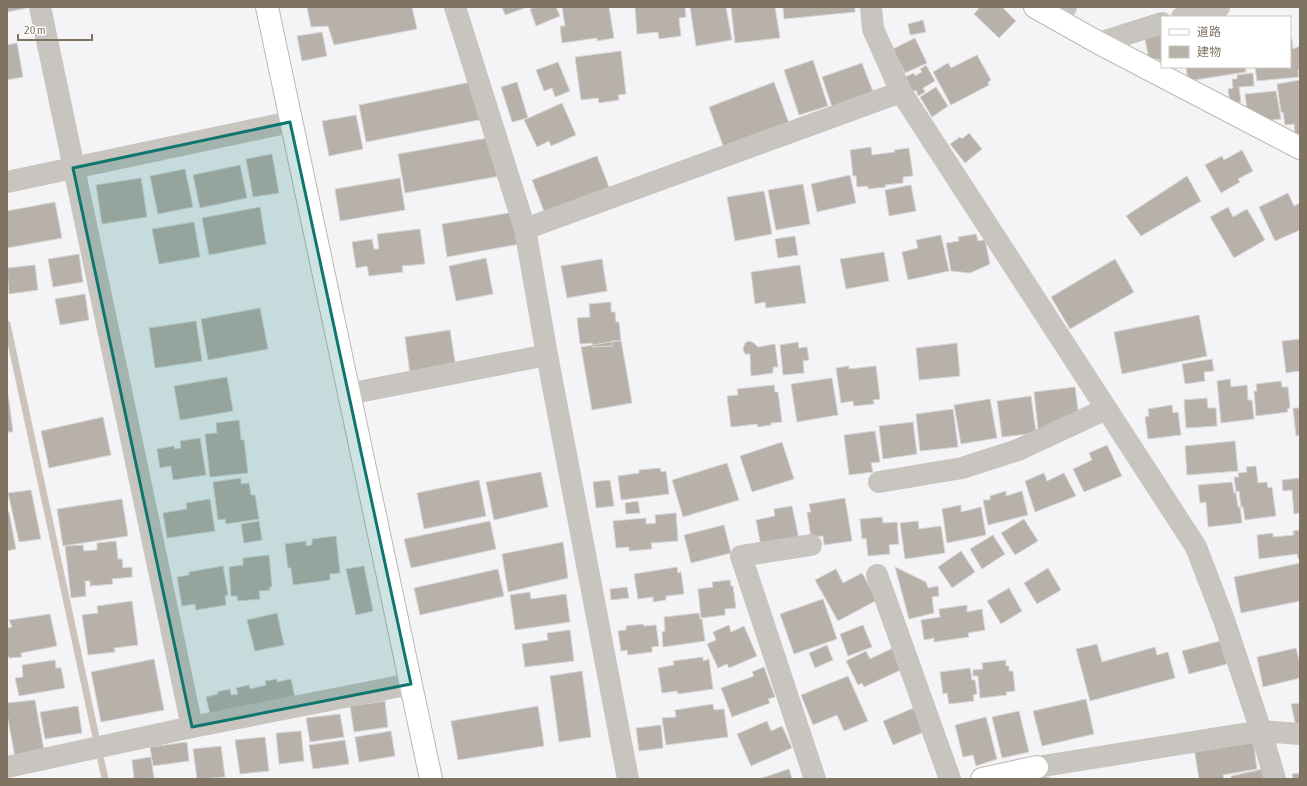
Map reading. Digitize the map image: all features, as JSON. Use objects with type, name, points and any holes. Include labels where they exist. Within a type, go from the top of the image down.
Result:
[{"type":"street","points":[[40,7],[192,727]]},
{"type":"street","points":[[266,7],[431,779]]},
{"type":"street","points":[[455,7],[525,229],[547,356],[628,779]]},
{"type":"street","points":[[871,7],[873,29],[901,92],[1196,547],[1224,620],[1261,731],[1275,779]]},
{"type":"street","points":[[1036,7],[1061,13],[1099,43],[1300,148]]},
{"type":"street","points":[[1186,16],[1219,7]]},
{"type":"street","points":[[1099,43],[1161,23]]},
{"type":"street","points":[[525,229],[901,92]]},
{"type":"street","points":[[7,182],[290,122]]},
{"type":"street","points":[[348,394],[547,356]]},
{"type":"street","points":[[879,482],[962,468],[1018,450],[1106,410]]},
{"type":"street","points":[[811,545],[741,556],[815,779]]},
{"type":"street","points":[[877,575],[950,779]]},
{"type":"street","points":[[7,767],[192,727],[411,684]]},
{"type":"street","points":[[982,779],[1038,773],[1261,731],[1300,734]]},
{"type":"highlighted area","points":[[290,122],[411,684],[192,727],[73,168]]},
{"type":"building","points":[[7,7],[27,7],[27,8],[7,12]]},
{"type":"building","points":[[307,7],[412,7],[417,29],[334,45],[328,26],[311,27]]},
{"type":"building","points":[[502,7],[525,7],[525,8],[505,15]]},
{"type":"building","points":[[536,7],[556,7],[560,16],[536,26],[530,9]]},
{"type":"building","points":[[562,7],[609,7],[614,38],[597,41],[597,38],[562,43],[560,26],[565,26]]},
{"type":"building","points":[[635,7],[685,7],[686,17],[679,18],[681,36],[659,39],[658,32],[637,34]]},
{"type":"building","points":[[690,7],[726,7],[732,40],[696,46]]},
{"type":"building","points":[[731,7],[775,7],[780,38],[735,43]]},
{"type":"building","points":[[783,7],[855,7],[855,12],[784,19]]},
{"type":"building","points":[[980,7],[1002,7],[1016,21],[999,38],[974,14]]},
{"type":"building","points":[[923,20],[926,32],[910,35],[908,24]]},
{"type":"building","points":[[1161,30],[1161,66],[1159,59],[1149,60],[1144,34]]},
{"type":"building","points":[[322,32],[327,56],[302,61],[297,36]]},
{"type":"building","points":[[915,38],[927,63],[905,73],[893,49]]},
{"type":"building","points":[[1291,39],[1293,49],[1300,46],[1300,68],[1298,70],[1299,77],[1257,81],[1255,68],[1291,68]]},
{"type":"building","points":[[17,43],[23,77],[7,80],[7,45]]},
{"type":"building","points":[[621,51],[626,94],[618,95],[619,100],[599,103],[598,98],[581,100],[575,57]]},
{"type":"building","points":[[977,55],[991,80],[988,82],[989,85],[951,105],[933,72],[948,63],[951,68]]},
{"type":"building","points":[[813,60],[828,106],[799,115],[784,70]]},
{"type":"building","points":[[558,62],[570,91],[555,97],[552,88],[544,91],[536,70]]},
{"type":"building","points":[[862,63],[873,92],[832,107],[822,77]]},
{"type":"building","points":[[926,65],[935,81],[923,88],[925,92],[918,96],[916,90],[912,93],[905,77],[914,73],[915,76],[922,72],[920,69]]},
{"type":"building","points":[[1186,68],[1245,68],[1246,72],[1188,81]]},
{"type":"building","points":[[1253,73],[1254,86],[1239,87],[1241,102],[1230,103],[1228,89],[1233,88],[1232,79],[1237,79],[1237,75]]},
{"type":"building","points":[[1300,80],[1300,135],[1295,134],[1294,124],[1285,125],[1283,112],[1281,112],[1277,84]]},
{"type":"building","points":[[476,81],[484,119],[366,142],[359,105]]},
{"type":"building","points":[[517,82],[528,118],[512,122],[501,87]]},
{"type":"building","points":[[774,82],[790,126],[725,151],[709,107]]},
{"type":"building","points":[[936,87],[948,106],[932,117],[920,97]]},
{"type":"building","points":[[1276,91],[1281,119],[1262,121],[1248,118],[1245,94]]},
{"type":"building","points":[[562,103],[576,135],[551,146],[549,141],[537,147],[524,120]]},
{"type":"building","points":[[356,115],[363,149],[329,156],[322,121]]},
{"type":"building","points":[[969,133],[982,149],[965,163],[950,144],[960,137],[962,139]]},
{"type":"building","points":[[493,137],[500,176],[405,193],[398,154]]},
{"type":"building","points":[[871,147],[872,155],[895,152],[894,150],[909,148],[913,176],[903,177],[903,183],[885,185],[886,187],[868,189],[868,186],[857,187],[856,176],[853,176],[850,150]]},
{"type":"building","points":[[1242,150],[1253,171],[1238,179],[1240,182],[1221,193],[1205,165],[1222,156],[1224,160]]},
{"type":"building","points":[[272,154],[279,193],[253,197],[246,159]]},
{"type":"building","points":[[597,156],[612,195],[547,219],[532,180]]},
{"type":"building","points":[[240,165],[247,198],[200,208],[193,175]]},
{"type":"building","points":[[185,169],[193,207],[158,214],[150,176]]},
{"type":"building","points":[[850,175],[856,203],[817,212],[811,184]]},
{"type":"building","points":[[1187,176],[1201,201],[1141,236],[1126,216]]},
{"type":"building","points":[[141,178],[147,217],[102,224],[96,185]]},
{"type":"building","points":[[400,178],[405,210],[340,221],[335,189]]},
{"type":"building","points":[[803,184],[810,224],[776,230],[768,190]]},
{"type":"building","points":[[911,185],[916,211],[889,216],[885,190]]},
{"type":"building","points":[[764,191],[772,234],[735,241],[727,197]]},
{"type":"building","points":[[1288,193],[1294,206],[1300,203],[1300,230],[1275,241],[1259,207]]},
{"type":"building","points":[[55,202],[62,238],[7,248],[7,211]]},
{"type":"building","points":[[260,207],[266,244],[209,255],[202,218]]},
{"type":"building","points":[[1228,207],[1233,217],[1247,209],[1265,240],[1234,258],[1210,217]]},
{"type":"building","points":[[515,212],[520,244],[447,257],[442,224]]},
{"type":"building","points":[[194,222],[200,257],[159,264],[152,229]]},
{"type":"building","points":[[420,229],[425,264],[402,266],[403,272],[369,276],[367,266],[356,268],[352,242],[372,239],[374,249],[379,249],[377,234]]},
{"type":"building","points":[[976,234],[978,241],[985,240],[990,264],[970,273],[951,271],[946,243],[959,241],[958,237]]},
{"type":"building","points":[[941,235],[949,271],[908,280],[902,252],[918,248],[916,240]]},
{"type":"building","points":[[795,236],[798,255],[778,258],[775,239]]},
{"type":"building","points":[[884,252],[889,281],[846,289],[840,259]]},
{"type":"building","points":[[79,254],[83,282],[53,287],[48,259]]},
{"type":"building","points":[[486,258],[493,294],[456,301],[449,266]]},
{"type":"building","points":[[602,259],[607,291],[567,298],[561,266]]},
{"type":"building","points":[[1115,259],[1134,292],[1070,329],[1051,297]]},
{"type":"building","points":[[35,265],[38,290],[9,294],[7,268]]},
{"type":"building","points":[[800,265],[806,303],[766,308],[765,302],[755,304],[751,272]]},
{"type":"building","points":[[85,294],[89,320],[60,325],[55,299]]},
{"type":"building","points":[[611,302],[611,312],[615,312],[616,322],[619,322],[621,341],[612,341],[613,346],[592,347],[592,343],[580,344],[577,318],[590,317],[589,304]]},
{"type":"building","points":[[260,308],[268,349],[208,360],[201,319]]},
{"type":"building","points":[[1199,315],[1207,356],[1122,374],[1114,332]]},
{"type":"building","points":[[196,321],[202,361],[155,368],[149,328]]},
{"type":"building","points":[[450,330],[456,368],[410,374],[405,337]]},
{"type":"building","points":[[1300,339],[1300,371],[1286,373],[1282,341]]},
{"type":"building","points":[[621,340],[632,403],[592,410],[581,347]]},
{"type":"building","points":[[749,341],[758,347],[775,344],[778,367],[773,367],[773,373],[751,376],[750,354],[745,354],[743,349],[745,343]]},
{"type":"building","points":[[798,342],[799,348],[807,347],[809,360],[803,361],[804,373],[783,375],[780,345]]},
{"type":"building","points":[[957,343],[960,376],[919,380],[916,348]]},
{"type":"building","points":[[1212,359],[1214,371],[1204,372],[1205,381],[1185,384],[1182,364]]},
{"type":"building","points":[[849,366],[849,369],[876,366],[880,399],[873,400],[874,404],[854,406],[853,401],[841,403],[836,368]]},
{"type":"building","points":[[227,377],[233,411],[180,420],[174,386]]},
{"type":"building","points":[[832,378],[838,415],[797,422],[791,384]]},
{"type":"building","points":[[1230,379],[1231,387],[1247,385],[1248,400],[1252,400],[1254,419],[1221,423],[1217,381]]},
{"type":"building","points":[[1281,381],[1282,387],[1288,387],[1290,408],[1287,409],[1288,412],[1256,416],[1254,391],[1257,391],[1256,384]]},
{"type":"building","points":[[774,385],[775,392],[778,392],[782,422],[771,423],[771,425],[758,427],[757,424],[731,427],[727,396],[738,395],[737,389]]},
{"type":"building","points":[[1075,387],[1080,424],[1038,429],[1034,392]]},
{"type":"building","points":[[8,394],[13,432],[7,432]]},
{"type":"building","points":[[1031,396],[1036,433],[1002,437],[997,401]]},
{"type":"building","points":[[1207,398],[1208,408],[1216,408],[1217,426],[1186,428],[1184,400]]},
{"type":"building","points":[[990,399],[997,438],[961,444],[954,405]]},
{"type":"building","points":[[1172,405],[1173,413],[1178,412],[1181,435],[1148,439],[1145,417],[1149,416],[1148,409]]},
{"type":"building","points":[[1293,408],[1300,408],[1300,435],[1296,436]]},
{"type":"building","points":[[953,409],[958,447],[920,451],[916,414]]},
{"type":"building","points":[[103,417],[111,455],[49,468],[41,431]]},
{"type":"building","points":[[239,420],[241,440],[244,440],[248,473],[210,477],[205,434],[217,433],[216,423]]},
{"type":"building","points":[[913,422],[917,454],[883,459],[879,426]]},
{"type":"building","points":[[875,431],[880,462],[871,463],[873,472],[849,475],[844,435]]},
{"type":"building","points":[[200,438],[206,475],[173,480],[171,466],[160,468],[157,449],[174,446],[175,449],[181,448],[180,441]]},
{"type":"building","points":[[1235,441],[1238,471],[1187,475],[1185,446]]},
{"type":"building","points":[[782,442],[794,479],[752,492],[740,456]]},
{"type":"building","points":[[1107,445],[1122,476],[1084,492],[1073,469],[1092,460],[1089,453]]},
{"type":"building","points":[[727,463],[739,500],[683,517],[672,480]]},
{"type":"building","points":[[1256,466],[1258,483],[1267,482],[1268,488],[1272,487],[1276,516],[1245,520],[1243,507],[1241,507],[1239,491],[1236,492],[1234,477],[1239,477],[1238,473],[1247,472],[1246,467]]},
{"type":"building","points":[[660,468],[661,472],[666,471],[669,494],[621,500],[618,476],[639,473],[639,470]]},
{"type":"building","points":[[541,472],[548,507],[494,520],[486,482]]},
{"type":"building","points":[[1044,473],[1047,481],[1064,473],[1076,496],[1035,512],[1025,481]]},
{"type":"building","points":[[241,478],[241,484],[249,483],[251,495],[255,495],[259,519],[226,524],[225,519],[218,520],[213,482]]},
{"type":"building","points":[[1300,478],[1300,513],[1294,514],[1292,490],[1283,491],[1282,480]]},
{"type":"building","points":[[479,480],[486,516],[424,529],[417,493]]},
{"type":"building","points":[[610,480],[614,506],[596,508],[593,482]]},
{"type":"building","points":[[1232,482],[1234,493],[1236,493],[1238,507],[1240,507],[1242,523],[1208,527],[1206,502],[1200,503],[1198,485]]},
{"type":"building","points":[[31,490],[41,539],[19,542],[8,493]]},
{"type":"building","points":[[1006,491],[1006,496],[1022,491],[1028,515],[988,525],[983,500],[990,500],[990,496]]},
{"type":"building","points":[[845,498],[852,541],[824,545],[823,536],[811,537],[807,512],[811,512],[809,504]]},
{"type":"building","points":[[122,499],[128,536],[63,546],[57,509]]},
{"type":"building","points":[[210,499],[215,531],[167,538],[163,513],[187,509],[186,503]]},
{"type":"building","points":[[638,501],[640,513],[626,514],[625,503]]},
{"type":"building","points":[[961,505],[961,512],[981,507],[986,535],[947,543],[942,509]]},
{"type":"building","points":[[792,506],[799,539],[761,546],[756,520],[775,516],[774,509]]},
{"type":"building","points":[[7,512],[9,512],[16,549],[7,551]]},
{"type":"building","points":[[676,513],[678,541],[651,543],[652,549],[629,551],[629,547],[616,548],[613,521],[646,518],[646,524],[656,523],[655,515]]},
{"type":"building","points":[[882,517],[883,523],[897,522],[899,544],[889,545],[890,554],[868,556],[866,538],[862,539],[860,519]]},
{"type":"building","points":[[1024,519],[1038,541],[1015,555],[1001,533]]},
{"type":"building","points":[[259,521],[262,540],[244,543],[241,524]]},
{"type":"building","points":[[490,521],[496,549],[411,568],[404,539]]},
{"type":"building","points":[[918,521],[919,529],[941,526],[945,553],[905,559],[900,523]]},
{"type":"building","points":[[724,525],[731,553],[691,563],[684,535]]},
{"type":"building","points":[[1300,530],[1300,558],[1298,558],[1297,554],[1259,559],[1257,535],[1273,533],[1273,537],[1294,535],[1293,531]]},
{"type":"building","points":[[993,535],[1005,554],[982,569],[970,549]]},
{"type":"building","points":[[336,536],[340,573],[330,574],[330,580],[293,585],[291,568],[288,568],[285,544],[306,541],[306,546],[312,545],[312,539]]},
{"type":"building","points":[[116,541],[118,559],[122,559],[123,568],[132,567],[132,577],[112,579],[113,584],[90,586],[90,581],[85,581],[86,596],[71,598],[65,546],[83,545],[84,551],[97,550],[97,543]]},
{"type":"building","points":[[563,542],[568,578],[508,592],[502,554]]},
{"type":"building","points":[[961,551],[975,572],[952,588],[938,567]]},
{"type":"building","points":[[269,555],[272,587],[269,587],[270,590],[259,591],[260,599],[238,601],[237,596],[231,596],[229,567],[243,565],[243,558]]},
{"type":"building","points":[[1300,563],[1300,601],[1241,613],[1234,577]]},
{"type":"building","points":[[223,566],[228,595],[225,596],[226,605],[196,610],[195,604],[182,606],[177,577],[189,575],[189,572]]},
{"type":"building","points":[[364,566],[373,611],[356,615],[346,569]]},
{"type":"building","points":[[677,567],[678,573],[681,572],[684,594],[666,596],[666,600],[653,602],[653,597],[638,599],[634,574]]},
{"type":"building","points":[[895,567],[926,582],[928,588],[938,586],[939,596],[932,597],[934,613],[909,619]]},
{"type":"building","points":[[1048,568],[1061,590],[1037,604],[1024,583]]},
{"type":"building","points":[[498,569],[504,596],[420,615],[414,588]]},
{"type":"building","points":[[836,569],[843,583],[862,573],[877,600],[838,621],[815,580]]},
{"type":"building","points":[[730,580],[731,586],[733,586],[736,608],[725,609],[725,615],[701,618],[698,589],[713,587],[712,582]]},
{"type":"building","points":[[627,587],[629,598],[611,600],[610,589]]},
{"type":"building","points":[[1009,588],[1022,611],[1001,624],[987,601]]},
{"type":"building","points":[[530,592],[531,599],[566,594],[570,622],[515,630],[510,595]]},
{"type":"building","points":[[823,599],[837,639],[794,654],[780,614]]},
{"type":"building","points":[[132,601],[138,645],[114,648],[115,652],[88,655],[82,615],[98,613],[97,606]]},
{"type":"building","points":[[967,605],[967,612],[982,609],[985,630],[968,633],[969,637],[934,642],[934,638],[924,640],[921,620],[940,617],[939,609]]},
{"type":"building","points":[[277,613],[284,645],[255,651],[247,620]]},
{"type":"building","points":[[699,613],[700,619],[702,619],[705,641],[663,647],[662,632],[665,631],[664,617]]},
{"type":"building","points":[[50,614],[57,646],[21,653],[22,657],[9,658],[7,653],[7,628],[12,627],[9,620]]},
{"type":"building","points":[[643,624],[644,626],[656,625],[659,646],[652,647],[652,652],[628,655],[627,650],[621,651],[618,631],[626,630],[626,626]]},
{"type":"building","points":[[729,625],[731,632],[744,626],[757,656],[729,668],[727,664],[718,668],[707,644],[716,640],[713,632]]},
{"type":"building","points":[[863,625],[872,647],[848,656],[840,634]]},
{"type":"building","points":[[570,630],[574,661],[525,667],[522,644],[548,640],[547,633]]},
{"type":"building","points":[[1220,641],[1227,664],[1189,674],[1182,651]]},
{"type":"building","points":[[1097,644],[1102,662],[1155,647],[1157,655],[1168,652],[1175,678],[1090,701],[1076,649]]},
{"type":"building","points":[[827,645],[833,660],[815,668],[809,653]]},
{"type":"building","points":[[893,648],[903,669],[864,687],[862,683],[858,685],[846,661],[866,651],[870,659]]},
{"type":"building","points":[[1296,648],[1300,663],[1300,678],[1263,687],[1257,657]]},
{"type":"building","points":[[703,657],[703,661],[709,659],[713,689],[678,694],[677,691],[662,693],[658,668],[674,665],[673,661]]},
{"type":"building","points":[[154,659],[164,710],[101,722],[91,672]]},
{"type":"building","points":[[55,660],[56,668],[61,668],[65,688],[19,696],[15,678],[23,677],[22,665]]},
{"type":"building","points":[[1006,660],[1006,666],[1009,666],[1009,671],[1013,671],[1015,691],[1006,692],[1007,695],[980,698],[978,676],[973,676],[973,670],[983,669],[982,663]]},
{"type":"building","points":[[764,667],[775,697],[768,699],[770,703],[732,717],[721,688],[754,676],[752,672]]},
{"type":"building","points":[[970,668],[972,680],[975,680],[977,694],[973,695],[974,701],[949,704],[947,693],[943,694],[940,672]]},
{"type":"building","points":[[582,671],[591,737],[559,742],[550,676]]},
{"type":"building","points":[[848,676],[868,721],[844,731],[837,715],[813,725],[801,695]]},
{"type":"building","points":[[277,679],[277,682],[291,679],[296,703],[212,722],[206,697],[218,694],[217,692],[230,689],[231,695],[238,694],[236,688],[249,685],[250,689],[266,685],[265,681]]},
{"type":"building","points":[[1086,699],[1094,734],[1042,746],[1033,711]]},
{"type":"building","points":[[35,700],[44,750],[15,757],[7,714],[7,703]]},
{"type":"building","points":[[385,701],[388,727],[354,732],[350,706]]},
{"type":"building","points":[[1300,703],[1300,731],[1297,732],[1291,704]]},
{"type":"building","points":[[713,704],[714,710],[724,709],[728,737],[666,745],[662,718],[676,717],[675,710]]},
{"type":"building","points":[[78,706],[82,733],[45,739],[40,712]]},
{"type":"building","points":[[538,706],[544,746],[458,760],[451,721]]},
{"type":"building","points":[[916,707],[926,731],[893,745],[883,721]]},
{"type":"building","points":[[1019,711],[1029,752],[1002,758],[992,717]]},
{"type":"building","points":[[340,714],[344,737],[310,742],[306,718]]},
{"type":"building","points":[[986,717],[997,759],[976,766],[973,755],[963,757],[955,725]]},
{"type":"building","points":[[767,721],[771,731],[782,726],[792,748],[751,766],[737,734]]},
{"type":"building","points":[[661,725],[663,748],[639,751],[636,728]]},
{"type":"building","points":[[301,731],[304,761],[279,764],[276,733]]},
{"type":"building","points":[[391,731],[395,756],[359,762],[355,737]]},
{"type":"building","points":[[265,737],[269,771],[240,774],[235,740]]},
{"type":"building","points":[[1253,738],[1257,769],[1223,775],[1224,779],[1199,779],[1194,747]]},
{"type":"building","points":[[345,740],[349,764],[313,769],[309,745]]},
{"type":"building","points":[[187,742],[189,761],[153,766],[150,747]]},
{"type":"building","points":[[221,746],[225,777],[197,779],[193,749]]},
{"type":"building","points":[[151,757],[154,778],[134,779],[132,760]]},
{"type":"building","points":[[789,769],[792,779],[759,779]]},
{"type":"building","points":[[1263,769],[1265,779],[1231,779],[1231,776]]},
{"type":"building","points":[[1300,773],[1300,779],[1293,779],[1292,774]]},
{"type":"waterway","points":[[7,324],[105,779]]}]
